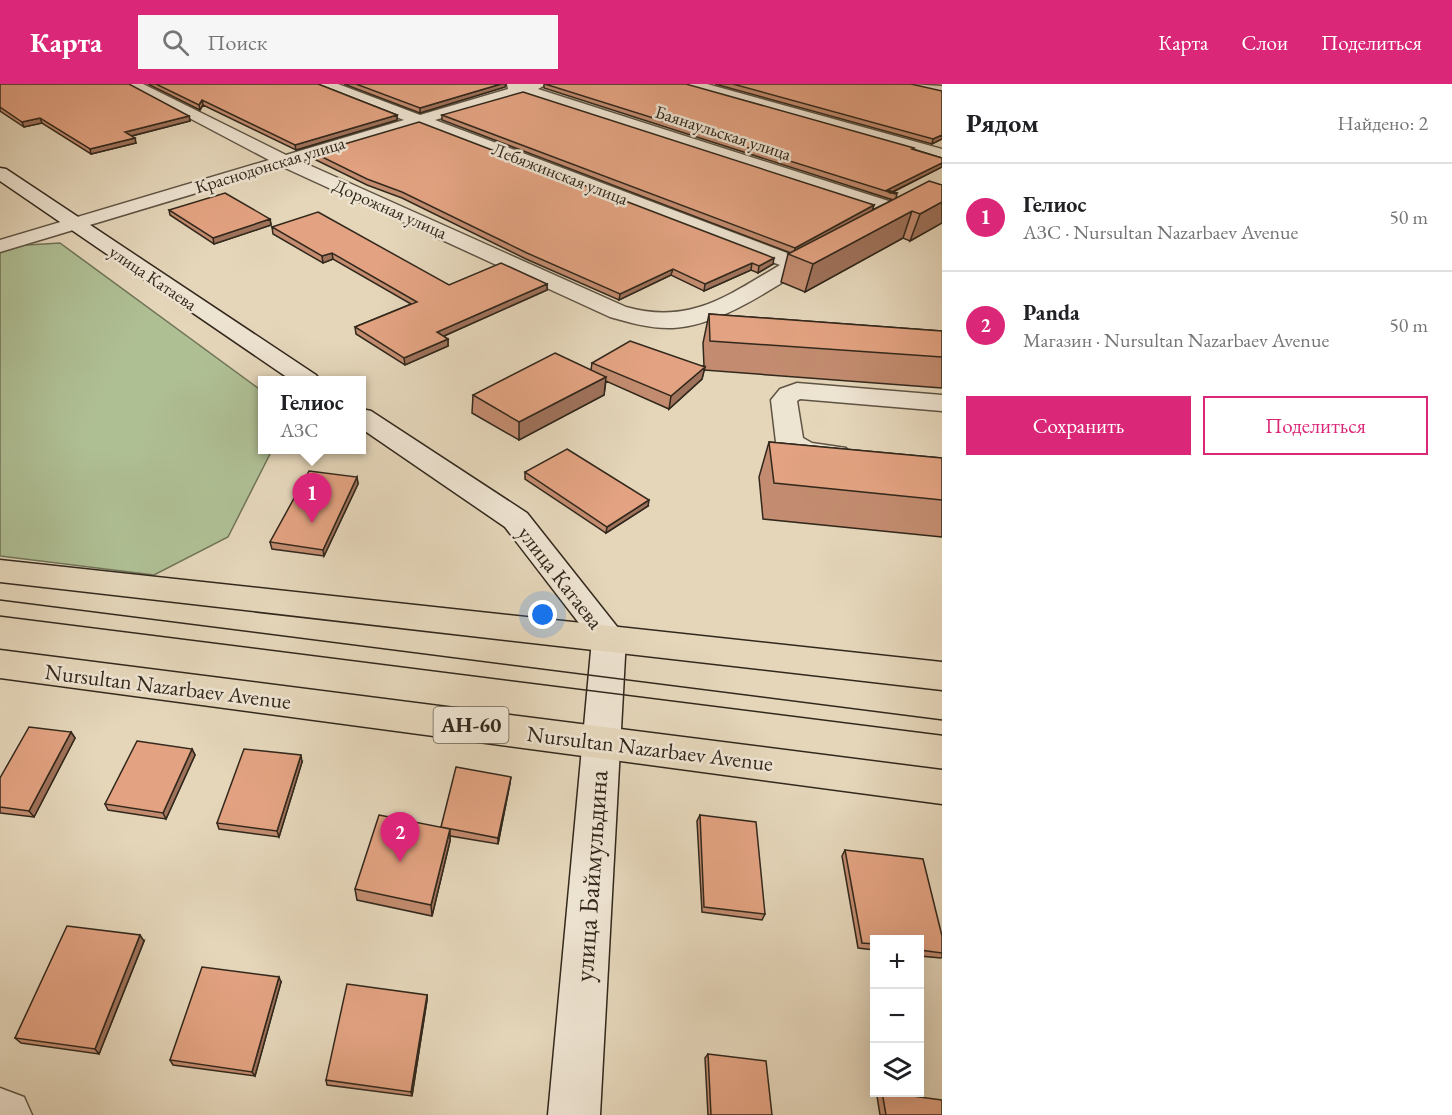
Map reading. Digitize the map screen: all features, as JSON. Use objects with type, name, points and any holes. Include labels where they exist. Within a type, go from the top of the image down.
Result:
[{"type":"main road","points":[[0,571],[942,676]]},
{"type":"main road","name":"Nursultan Nazarbaev Avenue","points":[[0,664],[942,787]]},
{"type":"street","name":"Дорожная улица","points":[[132,84],[283,160],[618,312],[640,319],[663,321]]},
{"type":"street","name":"Лебяжинская улица","points":[[325,84],[796,264]]},
{"type":"street","name":"Краснодонская улица","points":[[0,246],[419,120],[514,87],[540,84]]},
{"type":"street","points":[[691,84],[942,154]]},
{"type":"street","points":[[915,84],[942,90]]},
{"type":"street","name":"Баянаульская улица","points":[[514,87],[904,204],[874,220]]},
{"type":"street","name":"улица Катаева","points":[[0,174],[300,376]]},
{"type":"street","points":[[663,321],[682,320],[707,312],[844,237]]},
{"type":"street","points":[[663,321],[733,326]]},
{"type":"street","points":[[862,457],[805,450],[795,446],[790,442],[784,400],[789,394],[798,391],[813,391],[942,403]]},
{"type":"street","name":"улица Катаева","points":[[366,420],[516,520],[609,638]]},
{"type":"street","name":"улица Баймульдина","points":[[574,1115],[609,638]]},
{"type":"street","points":[[0,1114],[6,1115]]},
{"type":"green space","points":[[60,243],[258,388],[258,454],[270,454],[228,537],[154,575],[0,556],[0,248]]},
{"type":"building","points":[[0,84],[129,84],[189,116],[125,132],[135,138],[90,149],[40,118],[22,122],[0,107]]},
{"type":"building","points":[[156,84],[318,84],[397,115],[295,145],[202,100],[199,105]]},
{"type":"building","points":[[356,84],[501,84],[420,108]]},
{"type":"building","points":[[545,84],[686,84],[914,148],[912,149],[942,158],[942,163],[887,190],[897,193],[895,194]]},
{"type":"building","points":[[733,84],[911,84],[942,91],[942,135],[933,139]]},
{"type":"building","points":[[523,92],[874,205],[795,248],[442,115]]},
{"type":"building","points":[[419,122],[774,258],[759,266],[752,263],[705,284],[673,269],[620,294],[314,153]]},
{"type":"building","points":[[929,181],[942,185],[942,202],[920,214],[912,211],[813,264],[788,254]]},
{"type":"building","points":[[225,193],[270,219],[213,238],[169,210]]},
{"type":"building","points":[[318,212],[449,285],[501,263],[547,284],[437,332],[448,339],[404,358],[355,327],[417,302],[332,253],[322,256],[272,227]]},
{"type":"building","points":[[709,314],[942,331],[942,357],[710,341]]},
{"type":"building","points":[[630,341],[705,367],[671,396],[592,363]]},
{"type":"building","points":[[555,353],[606,377],[519,422],[473,395]]},
{"type":"building","points":[[769,442],[942,458],[942,500],[774,483]]},
{"type":"building","points":[[567,449],[649,500],[607,527],[525,472]]},
{"type":"building","points":[[309,471],[357,477],[323,550],[270,542]]},
{"type":"building","points":[[29,727],[71,732],[29,811],[0,807],[0,778]]},
{"type":"building","points":[[137,741],[192,749],[163,813],[105,804]]},
{"type":"building","points":[[244,749],[301,755],[277,831],[217,823]]},
{"type":"building","points":[[456,767],[511,777],[498,838],[441,827]]},
{"type":"building","points":[[379,815],[450,829],[431,905],[355,889]]},
{"type":"building","points":[[700,815],[756,822],[765,914],[704,907]]},
{"type":"building","points":[[845,850],[923,859],[942,936],[942,953],[924,951],[924,935],[870,935],[870,944],[862,943]]},
{"type":"building","points":[[67,926],[140,935],[95,1049],[15,1038]]},
{"type":"building","points":[[202,967],[279,977],[252,1072],[170,1060]]},
{"type":"building","points":[[347,984],[427,995],[411,1092],[326,1080]]},
{"type":"building","points":[[708,1054],[766,1061],[772,1115],[711,1115]]},
{"type":"building","points":[[883,1097],[920,1097],[942,1100],[942,1115],[886,1115]]},
{"type":"tram line","points":[[0,600],[942,720]]},
{"type":"tram line","points":[[0,616],[942,735]]},
{"type":"place","name":"Гелиос","points":[[312,523]]},
{"type":"place","name":"Panda","points":[[400,862]]}]
